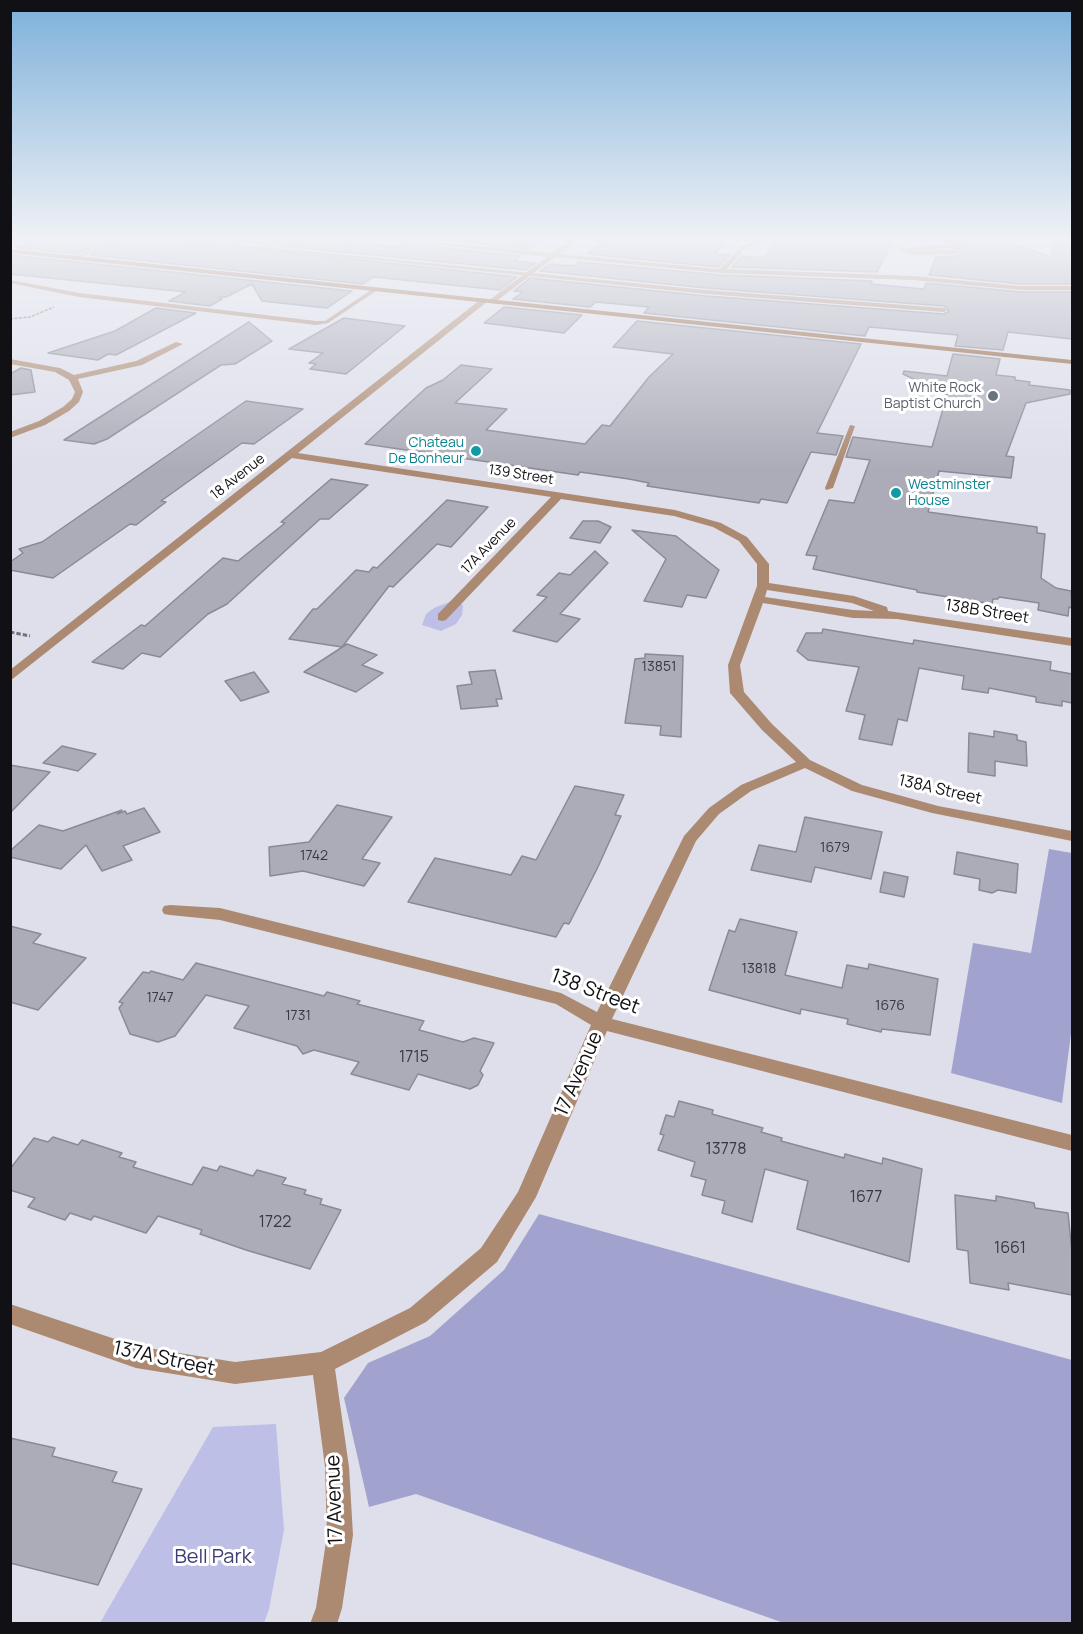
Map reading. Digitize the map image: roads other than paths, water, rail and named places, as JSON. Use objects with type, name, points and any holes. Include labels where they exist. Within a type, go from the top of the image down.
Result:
[{"type":"main road","points":[[634,316],[1072,362]]},
{"type":"street","name":"18 Avenue","points":[[10,677],[468,316]]},
{"type":"street","points":[[10,361],[57,370],[73,378],[139,363],[179,344]]},
{"type":"street","points":[[10,435],[42,423],[66,409],[76,400],[79,392],[73,378]]},
{"type":"street","name":"139 Street","points":[[291,455],[675,513],[717,525],[743,539],[763,564],[763,586]]},
{"type":"street","name":"17A Avenue","points":[[442,617],[559,495]]},
{"type":"street","points":[[763,586],[734,665],[737,693],[767,727],[805,763]]},
{"type":"street","name":"138B Street","points":[[763,586],[854,600],[897,615]]},
{"type":"street","name":"138B Street","points":[[758,599],[854,614],[897,615],[1072,642]]},
{"type":"street","name":"138A Street","points":[[805,763],[857,788],[937,810],[1072,836]]},
{"type":"street","name":"17 Avenue","points":[[323,1623],[328,1608],[340,1535],[337,1467],[323,1363],[418,1315],[489,1255],[526,1197],[602,1023],[688,839],[714,811],[746,788],[805,763]]},
{"type":"street","name":"138 Street","points":[[170,910],[220,914],[561,999],[602,1023],[1072,1143]]},
{"type":"street","name":"137A Street","points":[[10,1314],[136,1357],[235,1373],[323,1363]]},
{"type":"lane","points":[[259,316],[316,323],[326,322],[335,316]]},
{"type":"lane","points":[[829,488],[852,426]]},
{"type":"place","name":"White Rock Baptist Church","points":[[993,396]]},
{"type":"place","name":"Chateau De Bonheur","points":[[476,451]]},
{"type":"place","name":"Westminster House","points":[[896,493]]},
{"type":"park label","name":"Bell Park","points":[[213,1557]]}]
